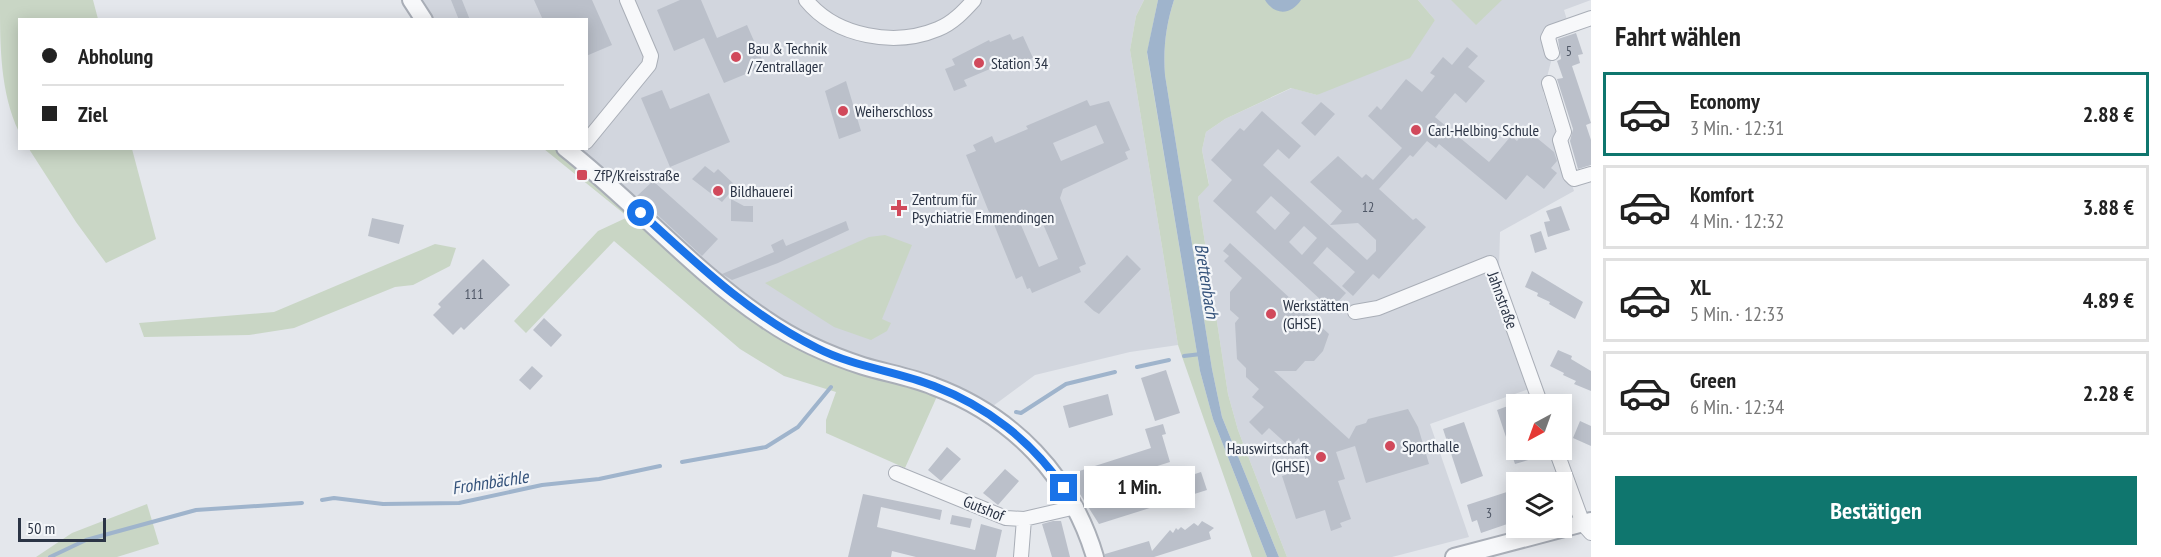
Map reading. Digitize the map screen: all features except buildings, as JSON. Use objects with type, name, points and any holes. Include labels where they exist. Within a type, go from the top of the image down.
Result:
[{"type":"street","points":[[411,0],[423,18]]},
{"type":"street","points":[[588,140],[649,65],[651,56],[627,0]]},
{"type":"street","points":[[806,0],[837,25],[878,38],[904,38],[938,29],[952,21],[974,0]]},
{"type":"street","points":[[1552,53],[1548,38],[1551,32],[1591,18]]},
{"type":"street","points":[[1549,83],[1564,132],[1560,140],[1570,175],[1574,179],[1591,174]]},
{"type":"street","points":[[574,151],[708,274],[765,319],[819,350],[933,386],[976,405],[995,419],[1043,459],[1076,507],[1095,557]]},
{"type":"street","name":"Jahnstraße","points":[[1355,312],[1378,308],[1490,263],[1536,394]]},
{"type":"street","points":[[1454,557],[1588,526],[1560,460]]},
{"type":"street","name":"Gutshof","points":[[896,473],[1006,518],[1024,519],[1076,507]]},
{"type":"street","points":[[1021,557],[1024,519]]},
{"type":"shaded area","name":"Zentrum für Psychiatrie Emmendingen","points":[[415,0],[1144,0],[1136,16],[1130,50],[1178,345],[1130,352],[1035,375],[993,406],[935,379],[820,343],[759,307],[573,150],[588,150],[588,18],[427,18]]},
{"type":"shaded area","points":[[1418,0],[1591,0],[1564,10],[1567,20],[1543,32],[1552,58],[1543,92],[1574,191],[1500,232],[1499,269],[1540,385],[1515,394],[1506,394],[1506,397],[1430,424],[1469,537],[1392,557],[1287,557],[1238,430],[1228,394],[1198,197],[1209,184],[1202,150],[1206,132],[1225,119],[1292,88],[1317,95],[1435,20]]},
{"type":"green space","points":[[0,0],[93,0],[98,18],[18,18],[18,130],[8,101],[1,51]]},
{"type":"green space","points":[[1144,0],[1158,0],[1147,53],[1200,371],[1213,419],[1267,557],[1252,557],[1178,345],[1130,50],[1136,16]]},
{"type":"green space","points":[[1174,0],[1418,0],[1435,20],[1410,58],[1317,95],[1291,88],[1225,119],[1206,132],[1202,150],[1209,185],[1198,197],[1228,394],[1238,430],[1287,557],[1279,557],[1222,417],[1212,369],[1165,75],[1166,37]]},
{"type":"green space","points":[[1451,0],[1502,0],[1476,25]]},
{"type":"green space","points":[[30,150],[132,150],[156,239],[106,263],[76,222]]},
{"type":"green space","points":[[545,150],[573,150],[759,307],[820,343],[943,383],[905,468],[826,433],[826,420],[836,392],[784,376],[740,349],[614,241],[526,333],[514,321],[598,231],[628,217]]},
{"type":"green space","points":[[885,235],[912,245],[882,319],[891,323],[887,331],[871,340],[834,327],[765,283],[869,237]]},
{"type":"green space","points":[[435,244],[456,248],[450,266],[413,285],[395,287],[294,328],[249,335],[144,337],[139,323],[274,312]]},
{"type":"green space","points":[[147,504],[159,544],[117,557],[36,557],[72,533]]},
{"type":"water","points":[[1158,0],[1174,0],[1166,37],[1165,75],[1212,369],[1222,417],[1279,557],[1267,557],[1213,419],[1200,371],[1147,52]]},
{"type":"water","points":[[1265,0],[1301,0],[1293,9],[1283,12],[1273,9]]},
{"type":"waterway","name":"Frohnbächle","points":[[1184,356],[1201,354]]},
{"type":"waterway","name":"Frohnbächle","points":[[1137,367],[1169,360]]},
{"type":"waterway","name":"Frohnbächle","points":[[1016,412],[1021,413],[1066,384],[1115,372]]},
{"type":"waterway","name":"Frohnbächle","points":[[682,462],[766,447],[798,427],[831,387]]},
{"type":"waterway","name":"Frohnbächle","points":[[322,500],[334,498],[383,504],[459,503],[542,485],[599,479],[660,466]]},
{"type":"waterway","name":"Frohnbächle","points":[[50,557],[86,540],[196,510],[302,503]]},
{"type":"place","name":"Bau & Technik / Zentrallager","points":[[736,57]]},
{"type":"place","name":"Station 34","points":[[979,63]]},
{"type":"place","name":"Weiherschloss","points":[[843,111]]},
{"type":"place","name":"Carl-Helbing-Schule","points":[[1416,130]]},
{"type":"place","name":"ZfP/Kreisstraße","points":[[582,175]]},
{"type":"place","name":"Bildhauerei","points":[[718,191]]},
{"type":"place","name":"Zentrum für Psychiatrie Emmendingen","points":[[899,208]]},
{"type":"place","name":"Werkstätten (GHSE)","points":[[1271,314]]},
{"type":"place","name":"Sporthalle","points":[[1390,446]]},
{"type":"place","name":"Hauswirtschaft (GHSE)","points":[[1321,457]]},
{"type":"route","points":[[641,213],[708,274],[765,319],[785,331],[819,350],[933,386],[976,405],[1028,444],[1054,472],[1064,488]]},
{"type":"water label","name":"Brettenbach","points":[[1207,281]]}]
